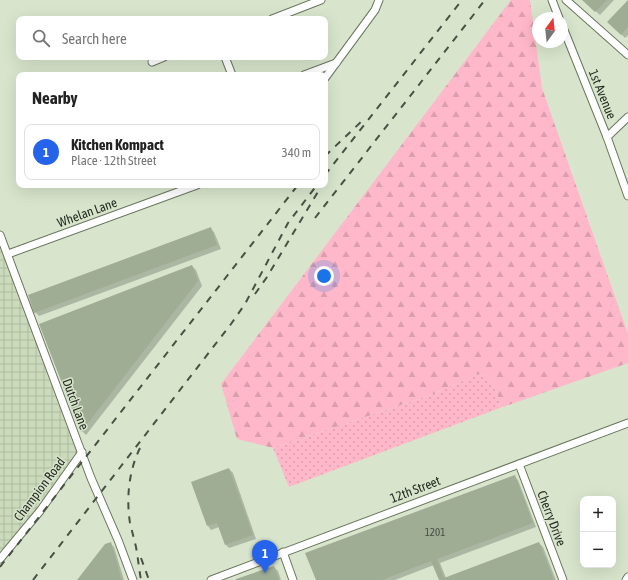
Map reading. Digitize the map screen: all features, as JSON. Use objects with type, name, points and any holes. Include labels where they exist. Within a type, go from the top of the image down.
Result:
[{"type":"street","points":[[280,16],[321,0]]},
{"type":"street","points":[[328,74],[376,10],[379,0]]},
{"type":"street","points":[[552,0],[557,12]]},
{"type":"street","points":[[566,0],[628,54]]},
{"type":"street","name":"1st Avenue","points":[[568,40],[607,137],[628,196]]},
{"type":"street","points":[[152,62],[157,60]]},
{"type":"street","points":[[226,60],[231,72]]},
{"type":"street","points":[[312,72],[336,63]]},
{"type":"street","points":[[607,137],[628,117]]},
{"type":"street","name":"Whelan Lane","points":[[8,254],[179,188]]},
{"type":"street","name":"Dutch Lane","points":[[0,235],[82,452],[133,580]]},
{"type":"street","name":"12th Street","points":[[211,580],[628,423]]},
{"type":"street","name":"Champion Road","points":[[0,559],[40,511],[82,452]]},
{"type":"street","name":"Cherry Drive","points":[[519,464],[563,580]]},
{"type":"street","points":[[283,552],[293,580]]},
{"type":"shaded area","points":[[0,236],[82,452],[0,556]]},
{"type":"green space","points":[[511,0],[530,0],[532,15],[532,48],[537,48],[542,88],[628,334],[628,363],[500,408],[498,395],[492,383],[487,376],[478,374],[431,395],[273,448],[237,439],[221,384]]},
{"type":"green space","points":[[478,374],[487,376],[492,383],[498,395],[500,408],[289,487],[273,448],[431,395]]},
{"type":"building","points":[[582,0],[607,0],[595,12]]},
{"type":"building","points":[[628,0],[628,27],[621,35],[607,22]]},
{"type":"building","points":[[211,227],[217,245],[34,313],[28,295]]},
{"type":"building","points":[[192,265],[198,281],[81,432],[39,324]]},
{"type":"building","points":[[229,468],[253,535],[225,545],[217,523],[207,526],[191,482]]},
{"type":"building","points":[[515,475],[533,523],[437,559],[444,578],[539,542],[554,580],[439,580],[431,561],[382,580],[316,580],[305,553]]},
{"type":"building","points":[[111,542],[122,580],[77,580],[105,544]]},
{"type":"building","points":[[274,566],[279,580],[236,580],[236,579]]},
{"type":"railway","points":[[328,171],[462,0]]},
{"type":"railway","points":[[315,218],[485,0]]},
{"type":"railway","points":[[328,153],[363,120]]},
{"type":"railway","points":[[0,567],[296,188]]},
{"type":"railway","points":[[33,580],[231,324],[245,304],[288,223],[315,188]]},
{"type":"railway","points":[[255,294],[267,277],[320,188]]},
{"type":"railway","points":[[140,448],[133,465],[129,484],[128,504],[130,523],[136,547],[141,580]]},
{"type":"railway","points":[[141,558],[149,580]]},
{"type":"place","name":"Kitchen Kompact","points":[[265,573]]}]
